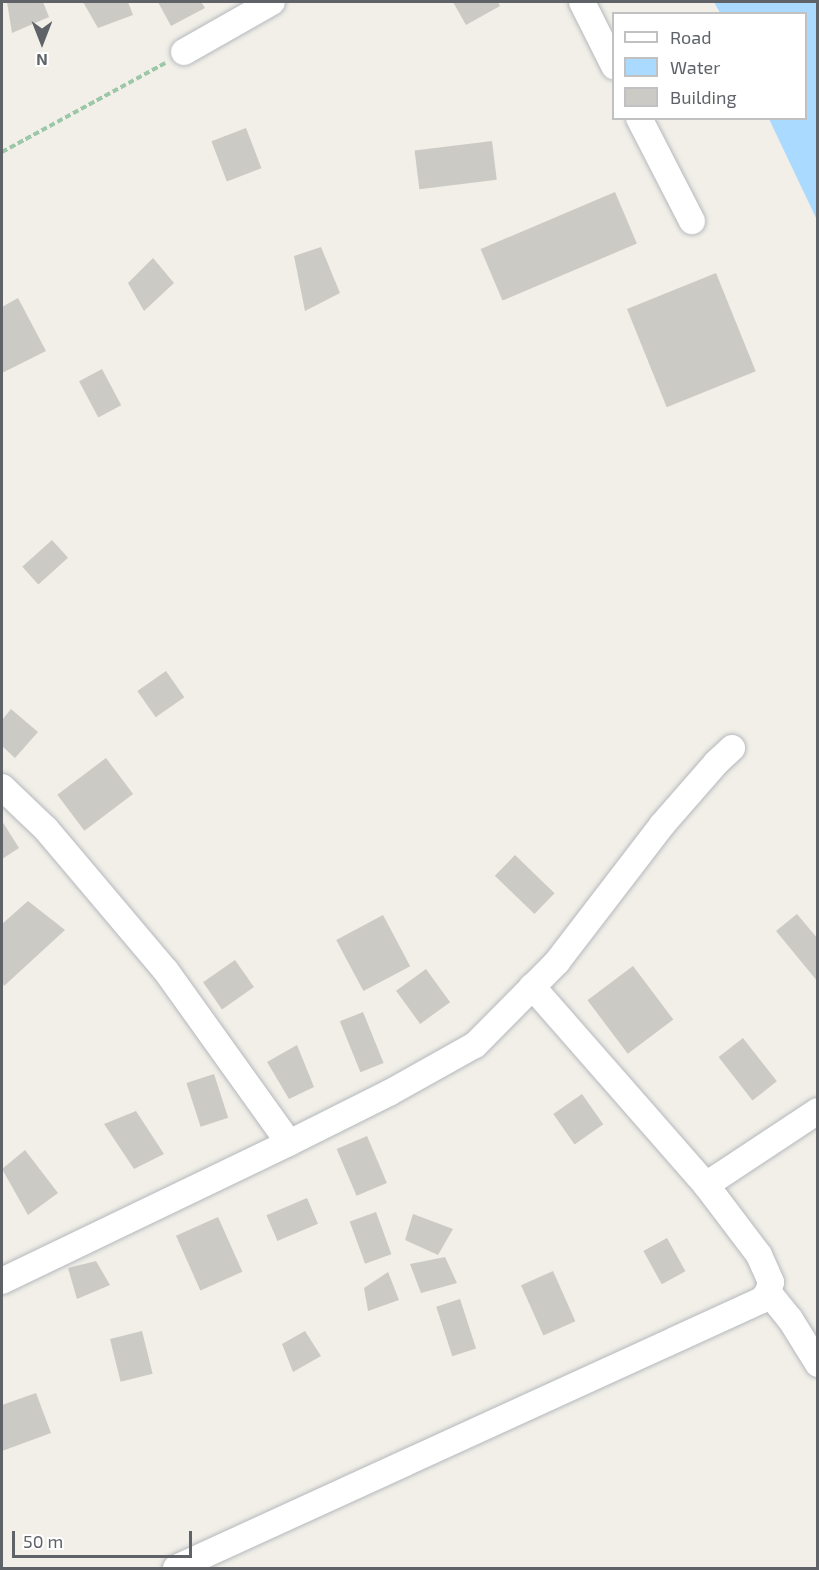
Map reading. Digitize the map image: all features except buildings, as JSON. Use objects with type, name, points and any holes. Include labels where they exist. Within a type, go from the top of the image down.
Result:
[{"type":"street","points":[[184,52],[272,2]]},
{"type":"street","points":[[582,2],[612,62]]},
{"type":"street","points":[[640,120],[692,221]]},
{"type":"street","points":[[2,1281],[289,1143],[389,1093],[475,1045],[557,962],[662,825],[732,748]]},
{"type":"street","points":[[2,787],[46,829],[166,971],[289,1143]]},
{"type":"street","points":[[176,1569],[762,1300],[768,1292],[771,1282],[759,1255],[706,1185],[532,986]]},
{"type":"street","points":[[706,1185],[818,1111]]},
{"type":"street","points":[[768,1292],[790,1319],[818,1365]]},
{"type":"path","points":[[2,152],[184,52]]},
{"type":"water","points":[[714,2],[817,2],[817,220],[769,120],[807,120],[807,12],[719,12]]}]
